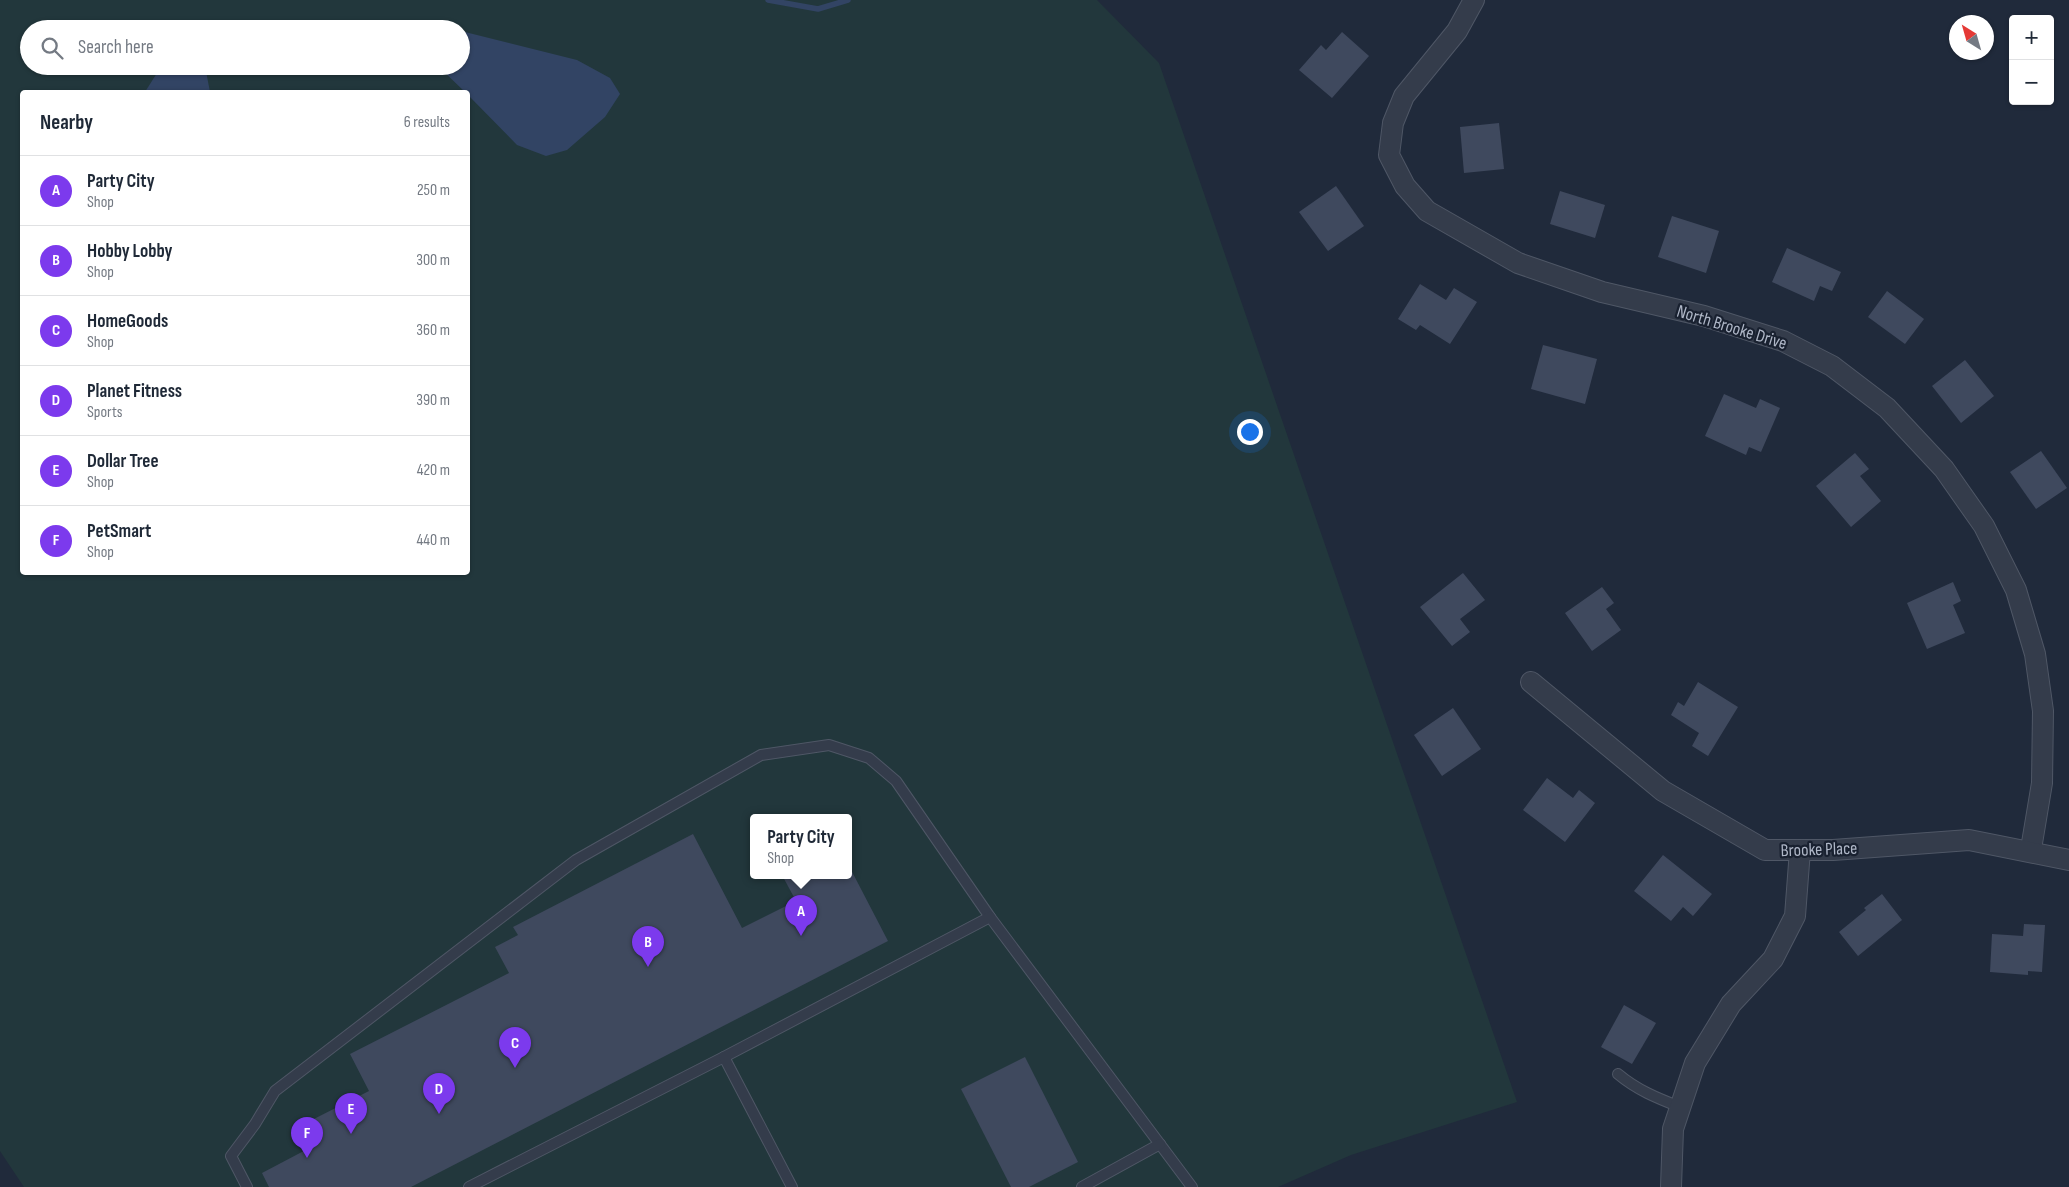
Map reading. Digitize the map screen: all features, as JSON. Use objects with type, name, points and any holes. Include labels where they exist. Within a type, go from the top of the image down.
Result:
[{"type":"street","name":"North Brooke Drive","points":[[1474,0],[1458,31],[1404,96],[1393,123],[1389,155],[1404,186],[1427,211],[1518,263],[1602,292],[1704,316],[1783,341],[1832,366],[1893,415],[1944,469],[1984,526],[2016,590],[2035,654],[2043,711],[2042,783],[2029,851]]},
{"type":"street","name":"Brooke Place","points":[[1531,682],[1663,791],[1766,850],[1834,850],[1970,840],[2069,860]]},
{"type":"street","points":[[1671,1187],[1673,1129],[1694,1063],[1731,1004],[1773,959],[1795,916],[1800,850]]},
{"type":"lane","points":[[247,1187],[231,1156],[256,1124],[275,1091],[576,860],[761,755],[829,745],[869,758],[896,781],[990,918],[1192,1187]]},
{"type":"lane","points":[[469,1187],[990,918]]},
{"type":"lane","points":[[724,1057],[792,1187]]},
{"type":"lane","points":[[1618,1074],[1633,1087],[1650,1096],[1680,1107]]},
{"type":"lane","points":[[1082,1187],[1160,1144]]},
{"type":"green space","points":[[0,0],[1097,0],[1159,63],[1517,1102],[1351,1155],[1278,1187],[24,1187],[0,1151]]},
{"type":"water","points":[[470,33],[577,60],[610,78],[620,94],[605,117],[567,150],[546,156],[517,145],[470,97],[470,90],[463,90],[447,75],[470,75]]},
{"type":"water","points":[[156,75],[207,75],[210,90],[146,90]]},
{"type":"building","points":[[1342,32],[1369,56],[1332,98],[1299,70],[1321,45],[1326,50]]},
{"type":"building","points":[[1499,123],[1504,169],[1464,173],[1460,127]]},
{"type":"building","points":[[1336,186],[1364,226],[1328,251],[1299,212]]},
{"type":"building","points":[[1560,191],[1605,205],[1595,238],[1550,224]]},
{"type":"building","points":[[1672,216],[1719,231],[1706,273],[1658,257]]},
{"type":"building","points":[[1787,248],[1841,272],[1832,291],[1820,286],[1814,301],[1772,282]]},
{"type":"building","points":[[1420,284],[1446,300],[1454,288],[1477,302],[1450,344],[1420,325],[1416,330],[1398,319]]},
{"type":"building","points":[[1887,291],[1924,319],[1905,344],[1868,317]]},
{"type":"building","points":[[1543,345],[1597,359],[1585,404],[1531,389]]},
{"type":"building","points":[[1965,360],[1994,396],[1961,423],[1932,386]]},
{"type":"building","points":[[1724,394],[1756,408],[1760,399],[1780,408],[1761,452],[1749,447],[1746,455],[1705,436]]},
{"type":"building","points":[[2041,451],[2067,488],[2036,509],[2010,472]]},
{"type":"building","points":[[1855,453],[1869,469],[1860,476],[1881,501],[1851,527],[1816,486]]},
{"type":"building","points":[[1463,573],[1485,600],[1460,619],[1470,632],[1452,646],[1420,607]]},
{"type":"building","points":[[1953,582],[1961,601],[1953,605],[1965,633],[1927,649],[1907,603]]},
{"type":"building","points":[[1602,587],[1614,603],[1606,609],[1621,630],[1592,651],[1565,613]]},
{"type":"building","points":[[1698,682],[1738,707],[1708,756],[1692,746],[1699,733],[1671,715],[1678,702],[1684,706]]},
{"type":"building","points":[[1453,708],[1481,749],[1442,776],[1414,735]]},
{"type":"building","points":[[1547,778],[1573,798],[1579,790],[1595,803],[1565,842],[1523,810]]},
{"type":"building","points":[[693,834],[742,928],[796,901],[784,879],[852,879],[852,872],[888,941],[411,1187],[269,1187],[262,1173],[317,1144],[306,1123],[369,1091],[350,1054],[509,973],[495,947],[518,935],[513,927]]},
{"type":"building","points":[[1663,855],[1712,894],[1693,916],[1683,907],[1671,921],[1634,891]]},
{"type":"building","points":[[1882,894],[1902,920],[1858,956],[1839,932]]},
{"type":"building","points":[[2024,924],[2045,925],[2042,972],[2028,971],[2028,975],[1990,972],[1992,934],[2023,936]]},
{"type":"building","points":[[1624,1005],[1656,1023],[1632,1064],[1601,1047]]},
{"type":"building","points":[[1025,1057],[1078,1162],[1029,1187],[1011,1187],[961,1089]]},
{"type":"waterway","points":[[768,0],[818,9],[848,0]]},
{"type":"place","name":"Party City","points":[[801,936]]},
{"type":"place","name":"Hobby Lobby","points":[[648,967]]},
{"type":"place","name":"HomeGoods","points":[[515,1068]]},
{"type":"place","name":"Planet Fitness","points":[[439,1114]]},
{"type":"place","name":"Dollar Tree","points":[[351,1134]]},
{"type":"place","name":"PetSmart","points":[[307,1158]]}]
